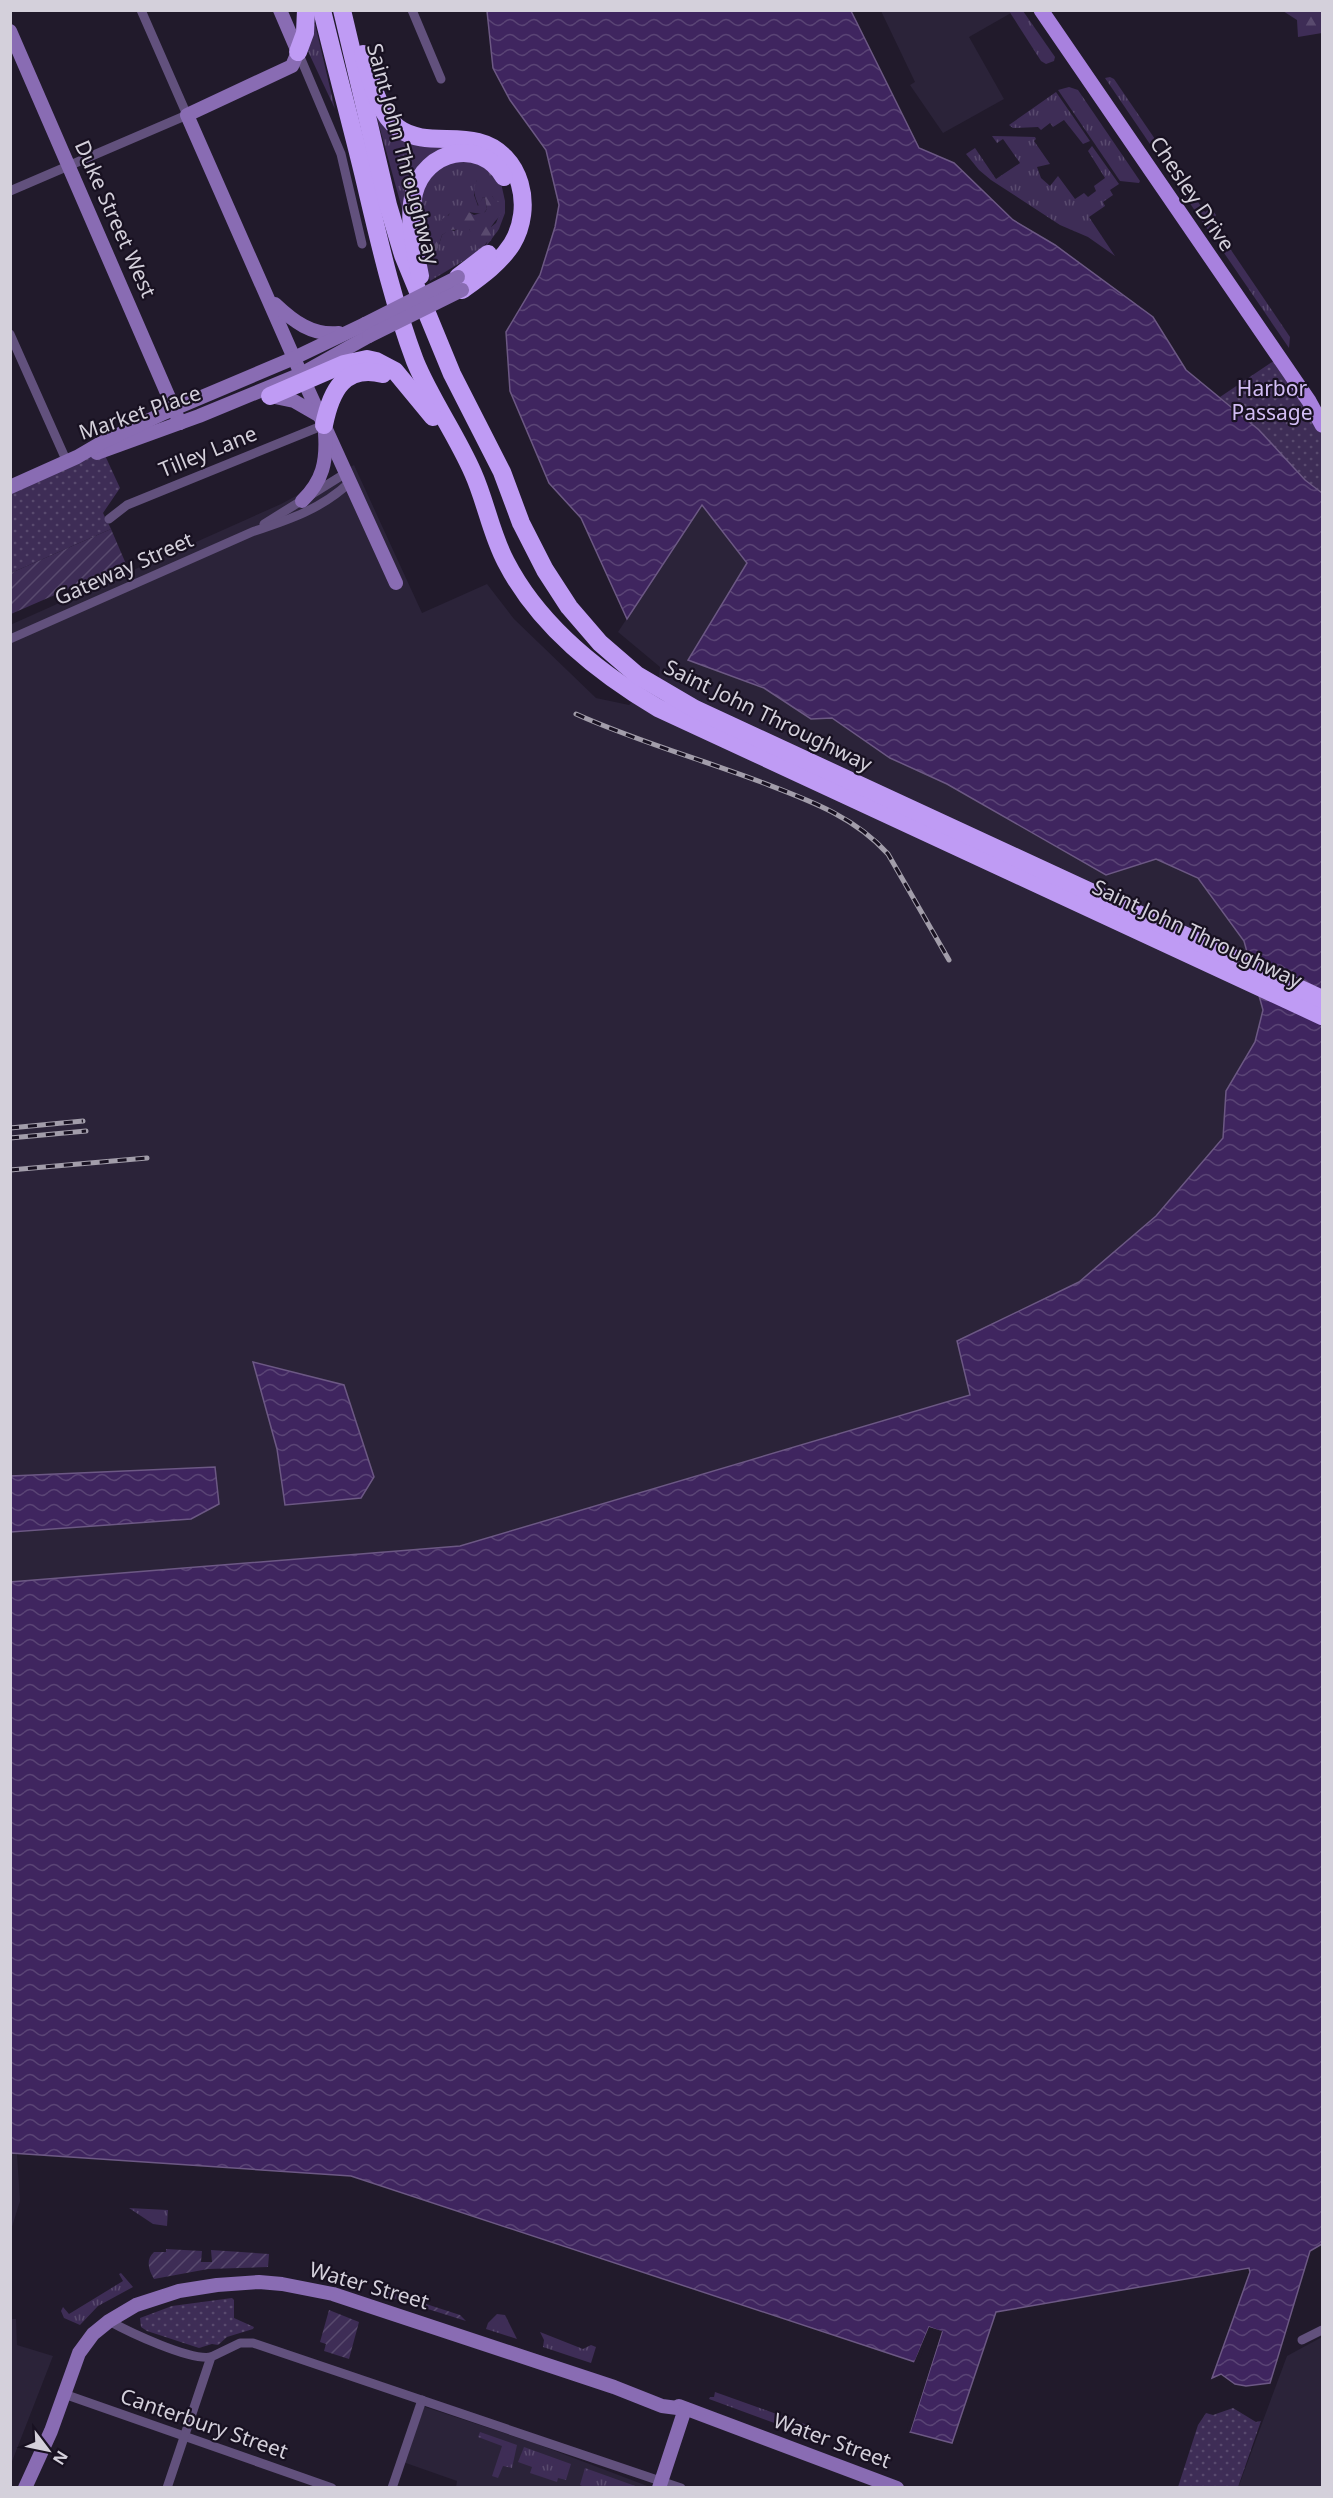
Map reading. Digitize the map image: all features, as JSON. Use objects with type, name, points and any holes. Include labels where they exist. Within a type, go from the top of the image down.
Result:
[{"type":"highway","points":[[298,52],[305,33],[306,10]]},
{"type":"highway","name":"Saint John Throughway","points":[[322,10],[399,313],[415,360],[428,390],[474,474],[494,536],[506,563],[542,615],[575,646],[632,682],[1323,999]]},
{"type":"highway","name":"Saint John Throughway","points":[[342,10],[388,205],[403,255],[430,325],[502,472],[521,523],[544,570],[569,607],[632,682],[658,708],[1323,1016]]},
{"type":"highway","points":[[348,10],[376,93],[388,119],[407,134],[479,142],[494,149],[508,162],[520,182],[523,212],[519,229],[511,244],[488,271],[460,283]]},
{"type":"highway","points":[[430,325],[415,250],[412,224],[414,193],[427,168],[438,159],[451,153],[468,152],[480,155],[501,171],[508,183],[512,208],[510,220],[496,245],[460,283]]},
{"type":"highway","name":"Saint John Throughway","points":[[387,267],[424,359],[482,470],[519,565],[533,590],[575,646]]},
{"type":"highway","points":[[270,396],[303,377],[367,359],[395,371],[450,441],[494,536]]},
{"type":"highway","points":[[322,420],[334,392],[350,376],[370,371],[392,377],[407,385]]},
{"type":"main road","name":"Chesley Drive","points":[[1041,10],[1323,425]]},
{"type":"main road","name":"Chesley Drive","points":[[1308,401],[1323,414]]},
{"type":"street","points":[[141,10],[396,583]]},
{"type":"street","points":[[280,10],[341,154],[362,244]]},
{"type":"street","points":[[412,10],[441,79]]},
{"type":"street","name":"Duke Street West","points":[[10,31],[180,423]]},
{"type":"street","points":[[10,191],[187,115],[292,66],[298,52]]},
{"type":"street","name":"Market Place","points":[[72,460],[103,451],[303,377],[367,330],[460,283]]},
{"type":"street","points":[[270,299],[291,319],[308,328],[324,333],[347,332]]},
{"type":"street","name":"Market Place","points":[[72,460],[101,442],[294,358],[347,332],[367,330]]},
{"type":"street","points":[[10,333],[72,460],[10,487]]},
{"type":"street","points":[[199,416],[270,396],[294,401],[322,420]]},
{"type":"street","points":[[302,501],[314,490],[325,465],[322,420]]},
{"type":"street","name":"Tilley Lane","points":[[109,519],[127,505],[322,420]]},
{"type":"street","name":"Gateway Street","points":[[252,532],[302,501],[348,478]]},
{"type":"street","name":"Gateway Street","points":[[10,639],[252,532],[289,520],[333,498],[348,478]]},
{"type":"street","name":"Water Street","points":[[25,2487],[46,2442],[85,2345],[93,2334],[109,2321],[136,2305],[197,2288],[259,2282],[333,2294],[614,2387],[665,2398],[685,2409],[897,2487]]},
{"type":"street","points":[[109,2321],[138,2336],[208,2358],[240,2343],[253,2343],[660,2484],[681,2487]]},
{"type":"street","points":[[1302,2340],[1323,2330]]},
{"type":"street","points":[[167,2487],[211,2357]]},
{"type":"street","name":"Canterbury Street","points":[[64,2394],[332,2487]]},
{"type":"street","points":[[392,2487],[422,2400]]},
{"type":"street","points":[[660,2484],[685,2409]]},
{"type":"shaded area","points":[[881,11],[1009,11],[1011,13],[969,37],[1004,99],[943,133],[910,85],[915,82]]},
{"type":"shaded area","points":[[354,465],[422,613],[487,584],[514,619],[596,698],[629,705],[659,678],[660,667],[618,632],[702,504],[747,563],[688,660],[764,688],[811,719],[832,718],[890,758],[947,784],[1106,875],[1156,859],[1198,878],[1244,941],[1263,1010],[1255,1042],[1226,1091],[1223,1138],[1156,1216],[1079,1283],[957,1341],[971,1394],[460,1546],[11,1582],[10,625],[281,504]]},
{"type":"shaded area","points":[[11,2153],[17,2154],[20,2201],[11,2230]]},
{"type":"shaded area","points":[[11,2319],[16,2319],[17,2345],[53,2356],[11,2464]]},
{"type":"shaded area","points":[[1322,2337],[1322,2487],[1238,2488],[1287,2356]]},
{"type":"shaded area","points":[[422,2406],[537,2444],[650,2487],[456,2487],[457,2481],[403,2462]]},
{"type":"green space","points":[[1009,11],[1023,11],[1055,57],[1054,61],[1046,64],[1041,61]]},
{"type":"green space","points":[[1283,11],[1322,11],[1322,33],[1298,37],[1297,20]]},
{"type":"green space","points":[[315,24],[335,109],[306,47],[312,26]]},
{"type":"green space","points":[[1105,78],[1114,79],[1157,142],[1154,150]]},
{"type":"green space","points":[[1069,87],[1078,90],[1140,181],[1139,183],[1120,181],[1058,90]]},
{"type":"green space","points":[[1056,92],[1090,141],[1083,144],[1064,120],[1053,127],[1050,123],[1041,130],[1038,127],[1013,128],[1009,125]]},
{"type":"green space","points":[[374,107],[447,146],[404,216]]},
{"type":"green space","points":[[992,136],[1035,137],[1034,141],[1050,164],[1037,167],[1041,178],[1050,186],[1058,176],[1075,199],[1084,193],[1088,197],[1096,191],[1094,186],[1105,178],[1088,151],[1092,146],[1119,184],[1110,190],[1113,195],[1103,202],[1105,206],[1089,217],[1115,256],[1088,237],[1060,225],[979,170],[966,154],[975,148],[996,179],[1020,163],[1003,139],[997,143]]},
{"type":"green space","points":[[457,160],[481,164],[501,183],[505,213],[499,229],[485,248],[430,281],[420,242],[419,197],[435,170]],"holes":[[[477,180],[490,180],[492,196],[501,210],[496,223],[491,227],[492,232],[485,247],[476,245],[477,242],[469,229],[459,228],[454,231],[450,229],[442,235],[435,252],[431,248],[434,237],[453,209],[483,214],[487,209],[485,198],[483,197],[478,206],[474,195]]]},
{"type":"green space","points":[[1170,163],[1205,212],[1211,208],[1216,215],[1208,230],[1164,165]]},
{"type":"green space","points":[[482,178],[493,182],[492,196],[496,201],[502,203],[501,214],[491,227],[493,230],[491,241],[487,242],[482,249],[477,248],[469,229],[450,230],[442,235],[435,252],[431,248],[433,227],[449,215],[450,209],[462,208],[474,215],[485,212],[487,209],[485,198],[483,197],[479,206],[476,200],[475,187],[477,180]]},
{"type":"green space","points":[[1225,246],[1231,250],[1290,337],[1289,348],[1220,247]]},
{"type":"green space","name":"Harbor Passage","points":[[1278,358],[1322,425],[1322,493],[1305,480],[1259,430],[1220,397]]},
{"type":"green space","points":[[103,451],[120,488],[103,513],[111,529],[11,573],[10,487]]},
{"type":"green space","points":[[111,529],[126,564],[11,614],[11,573]]},
{"type":"green space","points":[[129,2208],[168,2210],[167,2226],[153,2224]]},
{"type":"green space","points":[[166,2249],[202,2251],[201,2262],[212,2262],[211,2250],[269,2254],[268,2267],[208,2269],[154,2279],[149,2269],[151,2255],[154,2252],[166,2252]]},
{"type":"green space","points":[[121,2273],[133,2287],[98,2306],[80,2325],[64,2318],[61,2311],[63,2307],[69,2314],[123,2281],[119,2274]]},
{"type":"green space","points":[[383,2290],[460,2315],[466,2321],[377,2293]]},
{"type":"green space","points":[[232,2298],[234,2318],[254,2327],[227,2337],[218,2345],[212,2344],[199,2348],[141,2327],[140,2318],[172,2306]]},
{"type":"green space","points":[[329,2310],[359,2322],[349,2359],[324,2351],[326,2344],[320,2342]]},
{"type":"green space","points":[[497,2314],[505,2315],[517,2339],[486,2329],[488,2323]]},
{"type":"green space","points":[[540,2332],[583,2349],[591,2345],[596,2347],[591,2363],[543,2347],[544,2340]]},
{"type":"green space","points":[[715,2392],[813,2427],[810,2436],[709,2399],[714,2397]]},
{"type":"green space","points":[[1233,2408],[1256,2422],[1261,2421],[1238,2487],[1178,2487],[1198,2425],[1206,2413],[1213,2415]]},
{"type":"green space","points":[[480,2432],[517,2445],[512,2468],[503,2466],[498,2478],[492,2476],[502,2446],[478,2437]]},
{"type":"green space","points":[[524,2447],[571,2464],[566,2480],[558,2478],[557,2482],[530,2473],[532,2467],[518,2462]]},
{"type":"green space","points":[[585,2468],[638,2487],[584,2487],[580,2485]]},
{"type":"water","points":[[487,11],[851,11],[919,148],[954,163],[1013,220],[1055,245],[1153,317],[1186,370],[1259,430],[1305,480],[1322,493],[1322,2244],[1310,2251],[1270,2383],[1246,2386],[1235,2384],[1221,2374],[1212,2378],[1250,2272],[1249,2268],[996,2312],[952,2443],[910,2432],[942,2332],[929,2327],[915,2362],[351,2176],[11,2153],[10,1582],[460,1546],[970,1395],[957,1341],[1079,1282],[1156,1216],[1223,1138],[1226,1091],[1255,1042],[1263,1010],[1244,941],[1198,878],[1156,859],[1106,875],[947,784],[890,758],[832,718],[811,719],[764,688],[688,660],[747,563],[702,505],[627,619],[581,518],[549,483],[510,391],[506,332],[540,275],[555,227],[559,205],[546,150],[510,100],[493,68]]},
{"type":"water","points":[[253,1362],[344,1385],[374,1477],[361,1498],[285,1505],[277,1449]]},
{"type":"water","points":[[215,1467],[219,1504],[191,1519],[11,1532],[11,1476]]},
{"type":"pier","points":[[929,2327],[942,2331],[910,2432],[907,2430],[939,2333],[930,2330],[918,2364],[913,2365]]},
{"type":"railway","points":[[576,714],[796,796],[845,819],[875,841],[888,854],[949,960]]},
{"type":"railway","points":[[10,1128],[83,1121]]},
{"type":"railway","points":[[10,1138],[86,1131]]},
{"type":"railway","points":[[10,1170],[147,1158]]}]
